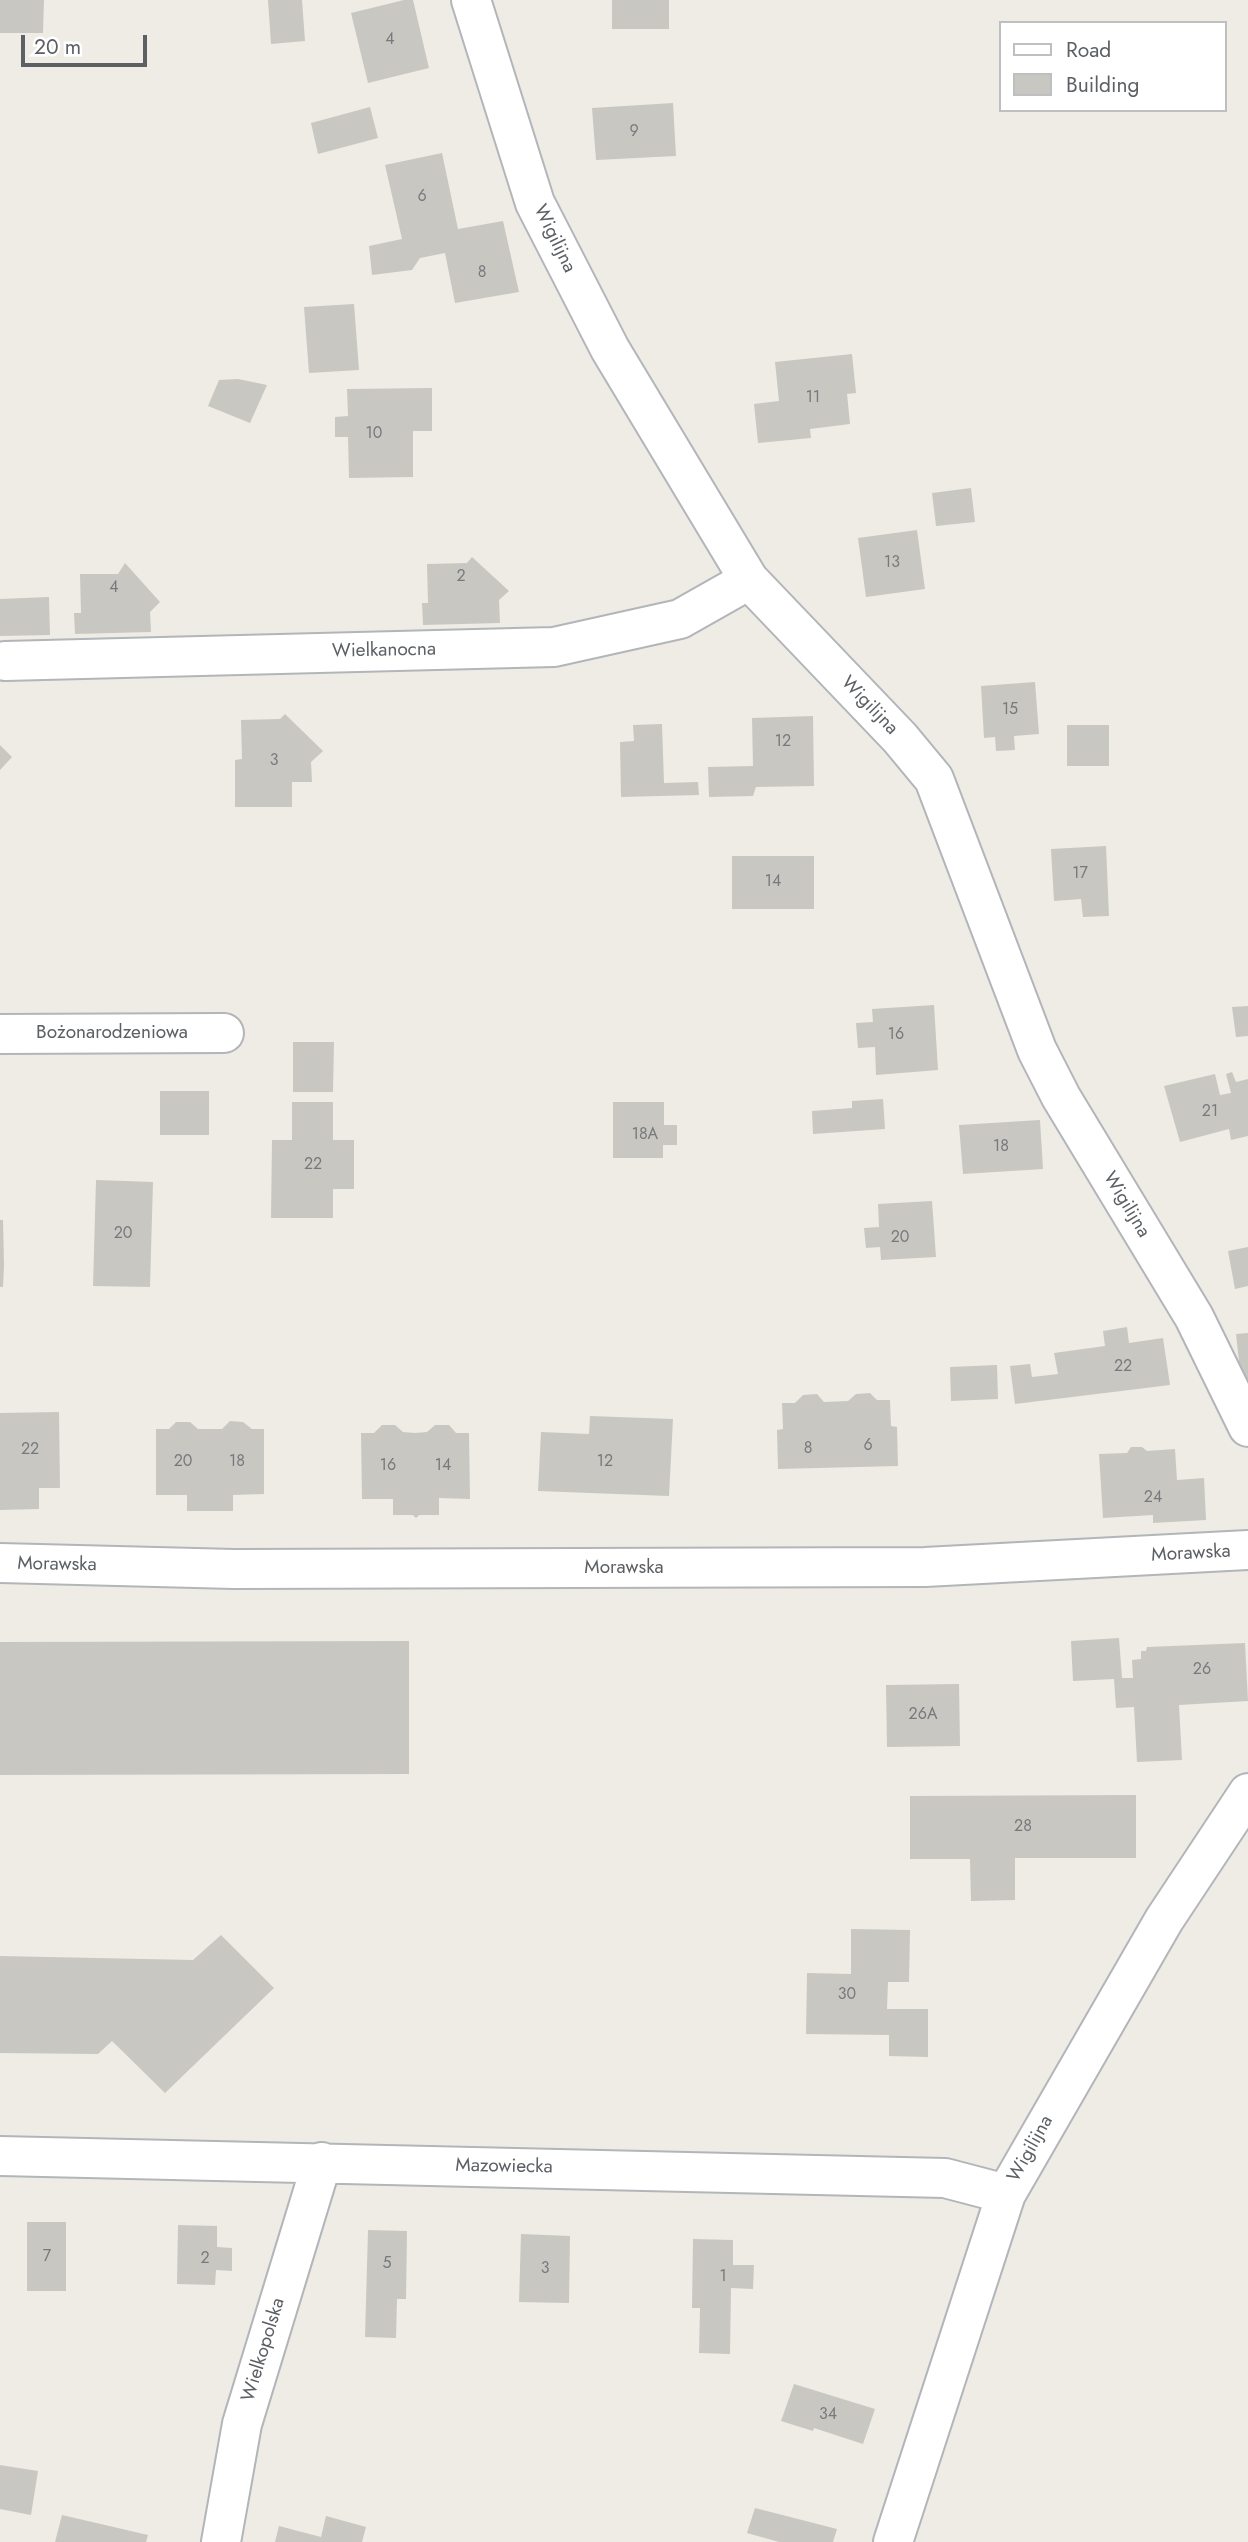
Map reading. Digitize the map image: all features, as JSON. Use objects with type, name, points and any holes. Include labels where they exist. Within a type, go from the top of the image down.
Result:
[{"type":"street","name":"Wigilijna","points":[[471,0],[535,203],[610,349],[749,580],[900,738],[934,779],[1037,1050],[1061,1097],[1194,1317],[1248,1427]]},
{"type":"street","name":"Wielkanocna","points":[[5,661],[554,647],[680,619],[749,580]]},
{"type":"street","name":"Bożonarodzeniowa","points":[[0,1034],[224,1033]]},
{"type":"street","name":"Morawska","points":[[0,1563],[234,1569],[911,1567],[1248,1550]]},
{"type":"street","name":"Wigilijna","points":[[893,2542],[1006,2194],[1164,1920],[1248,1793]]},
{"type":"street","name":"Mazowiecka","points":[[0,2155],[945,2178],[1006,2194]]},
{"type":"street","name":"Wielkopolska","points":[[221,2542],[242,2424],[322,2162]]},
{"type":"building","points":[[0,0],[44,0],[43,33],[0,33]]},
{"type":"building","points":[[268,0],[302,0],[305,41],[271,44]]},
{"type":"building","points":[[413,0],[429,68],[368,83],[351,13]]},
{"type":"building","points":[[612,0],[669,0],[669,29],[612,29]]},
{"type":"building","points":[[673,103],[676,156],[596,160],[592,108]]},
{"type":"building","points":[[370,107],[378,138],[318,154],[311,123]]},
{"type":"building","points":[[442,153],[458,229],[503,221],[519,292],[455,303],[445,253],[420,258],[412,270],[372,275],[369,246],[402,239],[385,165]]},
{"type":"building","points":[[354,304],[359,370],[309,373],[304,307]]},
{"type":"building","points":[[852,354],[856,393],[847,394],[850,424],[810,429],[811,438],[758,443],[754,404],[779,401],[775,362]]},
{"type":"building","points":[[238,379],[267,385],[250,423],[208,406],[219,380]]},
{"type":"building","points":[[432,388],[432,431],[413,431],[413,477],[349,478],[348,437],[335,437],[335,417],[348,416],[347,389]]},
{"type":"building","points":[[971,488],[975,522],[936,526],[932,493]]},
{"type":"building","points":[[917,530],[925,589],[866,597],[858,538]]},
{"type":"building","points":[[472,557],[509,591],[499,600],[500,623],[423,625],[422,603],[428,603],[427,564],[467,563]]},
{"type":"building","points":[[125,563],[160,602],[150,612],[151,632],[75,634],[74,613],[81,613],[80,574],[118,574]]},
{"type":"building","points":[[49,597],[50,635],[0,636],[0,599]]},
{"type":"building","points":[[1035,682],[1039,734],[1014,736],[1015,750],[996,751],[995,737],[984,738],[981,686]]},
{"type":"building","points":[[285,714],[323,751],[311,762],[312,782],[292,782],[292,807],[235,807],[235,760],[242,759],[241,720],[280,719]]},
{"type":"building","points":[[813,716],[814,786],[756,787],[753,796],[709,797],[708,767],[753,766],[752,718]]},
{"type":"building","points":[[662,724],[664,783],[698,782],[699,795],[621,797],[620,742],[634,741],[633,725]]},
{"type":"building","points":[[1067,725],[1109,725],[1109,766],[1067,766]]},
{"type":"building","points":[[0,745],[12,757],[0,770]]},
{"type":"building","points":[[1106,846],[1109,916],[1083,917],[1081,899],[1054,901],[1051,849]]},
{"type":"building","points":[[732,856],[814,856],[814,909],[732,909]]},
{"type":"building","points":[[934,1005],[938,1070],[876,1075],[875,1047],[858,1048],[856,1023],[873,1022],[872,1009]]},
{"type":"building","points":[[1248,1006],[1248,1036],[1236,1037],[1232,1007]]},
{"type":"building","points":[[293,1042],[334,1042],[333,1092],[293,1092]]},
{"type":"building","points":[[1232,1072],[1236,1082],[1248,1079],[1248,1136],[1231,1140],[1229,1129],[1180,1142],[1164,1086],[1215,1074],[1220,1095],[1231,1093],[1226,1074]]},
{"type":"building","points":[[160,1091],[209,1091],[209,1135],[160,1135]]},
{"type":"building","points":[[883,1099],[885,1129],[813,1134],[812,1111],[852,1108],[852,1101]]},
{"type":"building","points":[[292,1102],[333,1102],[333,1140],[354,1140],[354,1189],[333,1189],[333,1218],[271,1218],[272,1140],[292,1140]]},
{"type":"building","points":[[613,1102],[664,1102],[664,1125],[677,1125],[677,1145],[663,1145],[663,1158],[613,1158]]},
{"type":"building","points":[[1040,1120],[1043,1169],[963,1174],[959,1125]]},
{"type":"building","points":[[96,1180],[153,1182],[150,1287],[93,1286]]},
{"type":"building","points":[[932,1201],[936,1257],[881,1260],[880,1247],[866,1248],[864,1228],[879,1227],[878,1204]]},
{"type":"building","points":[[0,1220],[3,1220],[3,1287],[0,1287]]},
{"type":"building","points":[[1248,1247],[1248,1286],[1235,1289],[1228,1251]]},
{"type":"building","points":[[1127,1327],[1129,1343],[1163,1338],[1170,1385],[1015,1404],[1010,1366],[1030,1364],[1032,1377],[1058,1374],[1054,1353],[1105,1346],[1103,1331]]},
{"type":"building","points":[[1248,1333],[1248,1379],[1241,1379],[1236,1334]]},
{"type":"building","points":[[997,1365],[998,1399],[951,1401],[950,1367]]},
{"type":"building","points":[[870,1393],[877,1400],[890,1400],[891,1426],[897,1427],[898,1466],[778,1469],[777,1430],[783,1429],[782,1403],[795,1403],[803,1395],[817,1394],[824,1402],[848,1401],[856,1394]]},
{"type":"building","points":[[59,1412],[60,1488],[39,1488],[39,1509],[0,1510],[0,1413]]},
{"type":"building","points":[[590,1416],[673,1419],[669,1496],[538,1491],[541,1432],[589,1434]]},
{"type":"building","points":[[230,1421],[243,1422],[252,1429],[264,1429],[264,1494],[233,1495],[233,1511],[187,1511],[187,1495],[156,1495],[156,1429],[169,1429],[176,1422],[190,1422],[198,1429],[222,1429]]},
{"type":"building","points":[[382,1425],[395,1425],[403,1432],[415,1433],[427,1432],[435,1425],[449,1425],[456,1433],[469,1433],[470,1499],[439,1498],[439,1515],[419,1515],[416,1518],[413,1515],[393,1515],[393,1499],[362,1499],[361,1433],[374,1433]]},
{"type":"building","points":[[1131,1447],[1142,1447],[1147,1451],[1175,1449],[1177,1480],[1204,1478],[1206,1520],[1153,1523],[1153,1515],[1103,1518],[1099,1454],[1127,1453]]},
{"type":"building","points":[[1119,1638],[1122,1678],[1133,1678],[1132,1660],[1141,1659],[1141,1651],[1146,1651],[1147,1647],[1245,1643],[1248,1701],[1179,1705],[1182,1760],[1137,1762],[1134,1707],[1116,1708],[1114,1679],[1073,1681],[1071,1641]]},
{"type":"building","points":[[409,1641],[409,1774],[0,1775],[0,1642]]},
{"type":"building","points":[[959,1684],[960,1746],[887,1747],[886,1685]]},
{"type":"building","points":[[1136,1795],[1136,1858],[1015,1858],[1015,1900],[971,1901],[970,1859],[910,1859],[910,1796]]},
{"type":"building","points":[[851,1929],[910,1930],[909,1982],[888,1982],[887,2009],[928,2009],[928,2057],[889,2056],[889,2035],[806,2034],[807,1973],[851,1974]]},
{"type":"building","points":[[221,1935],[274,1988],[165,2093],[112,2041],[98,2054],[0,2053],[0,1956],[193,1960]]},
{"type":"building","points":[[27,2222],[66,2222],[66,2291],[27,2291]]},
{"type":"building","points":[[178,2225],[217,2226],[217,2247],[232,2248],[232,2271],[216,2270],[215,2285],[177,2284]]},
{"type":"building","points":[[368,2230],[407,2231],[406,2299],[397,2299],[396,2338],[365,2337]]},
{"type":"building","points":[[521,2234],[570,2236],[569,2303],[519,2302]]},
{"type":"building","points":[[693,2239],[733,2240],[733,2265],[754,2265],[753,2289],[731,2288],[730,2354],[699,2353],[700,2308],[692,2308]]},
{"type":"building","points":[[794,2384],[875,2409],[863,2444],[814,2428],[813,2431],[781,2421]]},
{"type":"building","points":[[0,2465],[38,2471],[31,2515],[0,2509]]},
{"type":"building","points":[[755,2508],[837,2529],[833,2542],[779,2542],[747,2533]]},
{"type":"building","points":[[62,2515],[148,2535],[146,2542],[55,2542]]},
{"type":"building","points":[[326,2516],[366,2527],[362,2542],[275,2542],[279,2526],[321,2537]]}]
